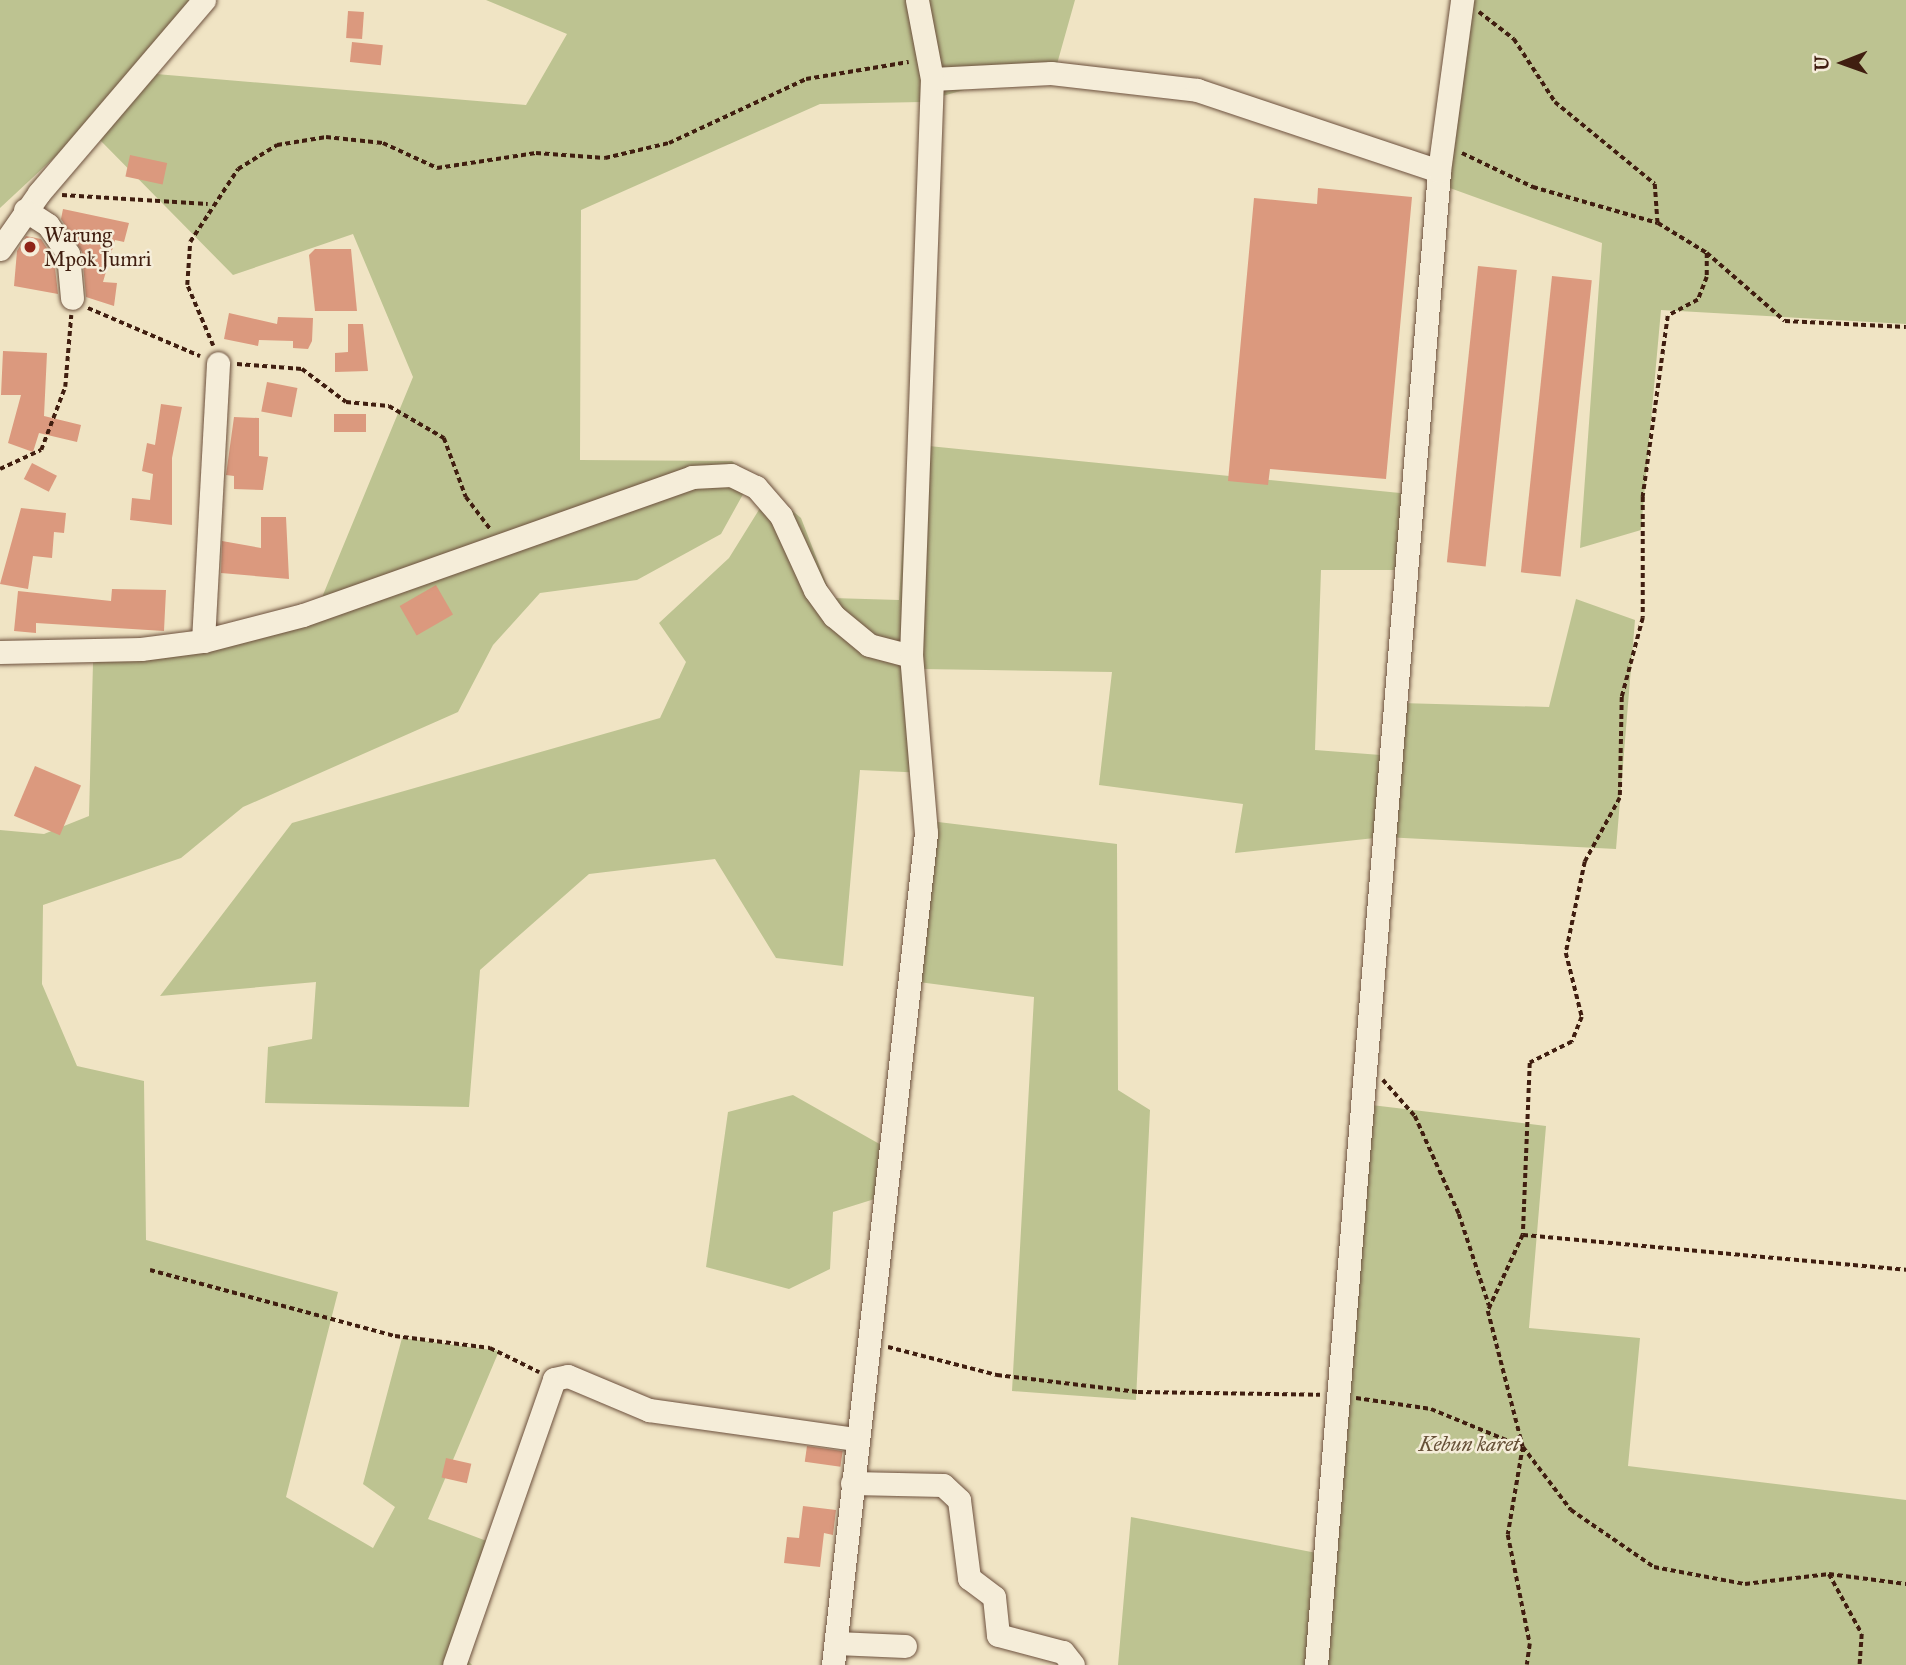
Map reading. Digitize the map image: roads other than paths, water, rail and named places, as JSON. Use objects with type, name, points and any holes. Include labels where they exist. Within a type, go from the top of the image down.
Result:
[{"type":"street","points":[[0,249],[32,202],[204,0]]},
{"type":"street","points":[[905,1646],[835,1654],[856,1439],[926,834],[911,656],[931,69],[917,0]]},
{"type":"street","points":[[1316,1665],[1369,1064],[1439,171],[1467,4]]},
{"type":"street","points":[[931,69],[1051,73],[1197,90],[1439,171]]},
{"type":"street","points":[[32,202],[68,254],[72,298]]},
{"type":"street","points":[[203,641],[218,363]]},
{"type":"street","points":[[0,652],[141,649],[203,641],[303,615],[501,542],[692,477],[732,475],[757,487],[781,516],[834,616],[870,645],[911,656]]},
{"type":"street","points":[[453,1665],[554,1379],[568,1376],[649,1409],[856,1439]]},
{"type":"street","points":[[852,1483],[943,1485],[959,1500],[969,1578],[994,1597],[998,1635],[1063,1652],[1073,1665]]},
{"type":"place","name":"Warung Mpok Jumri","points":[[30,247]]},
{"type":"park label","name":"Kebun karet","points":[[1469,1444]]}]
